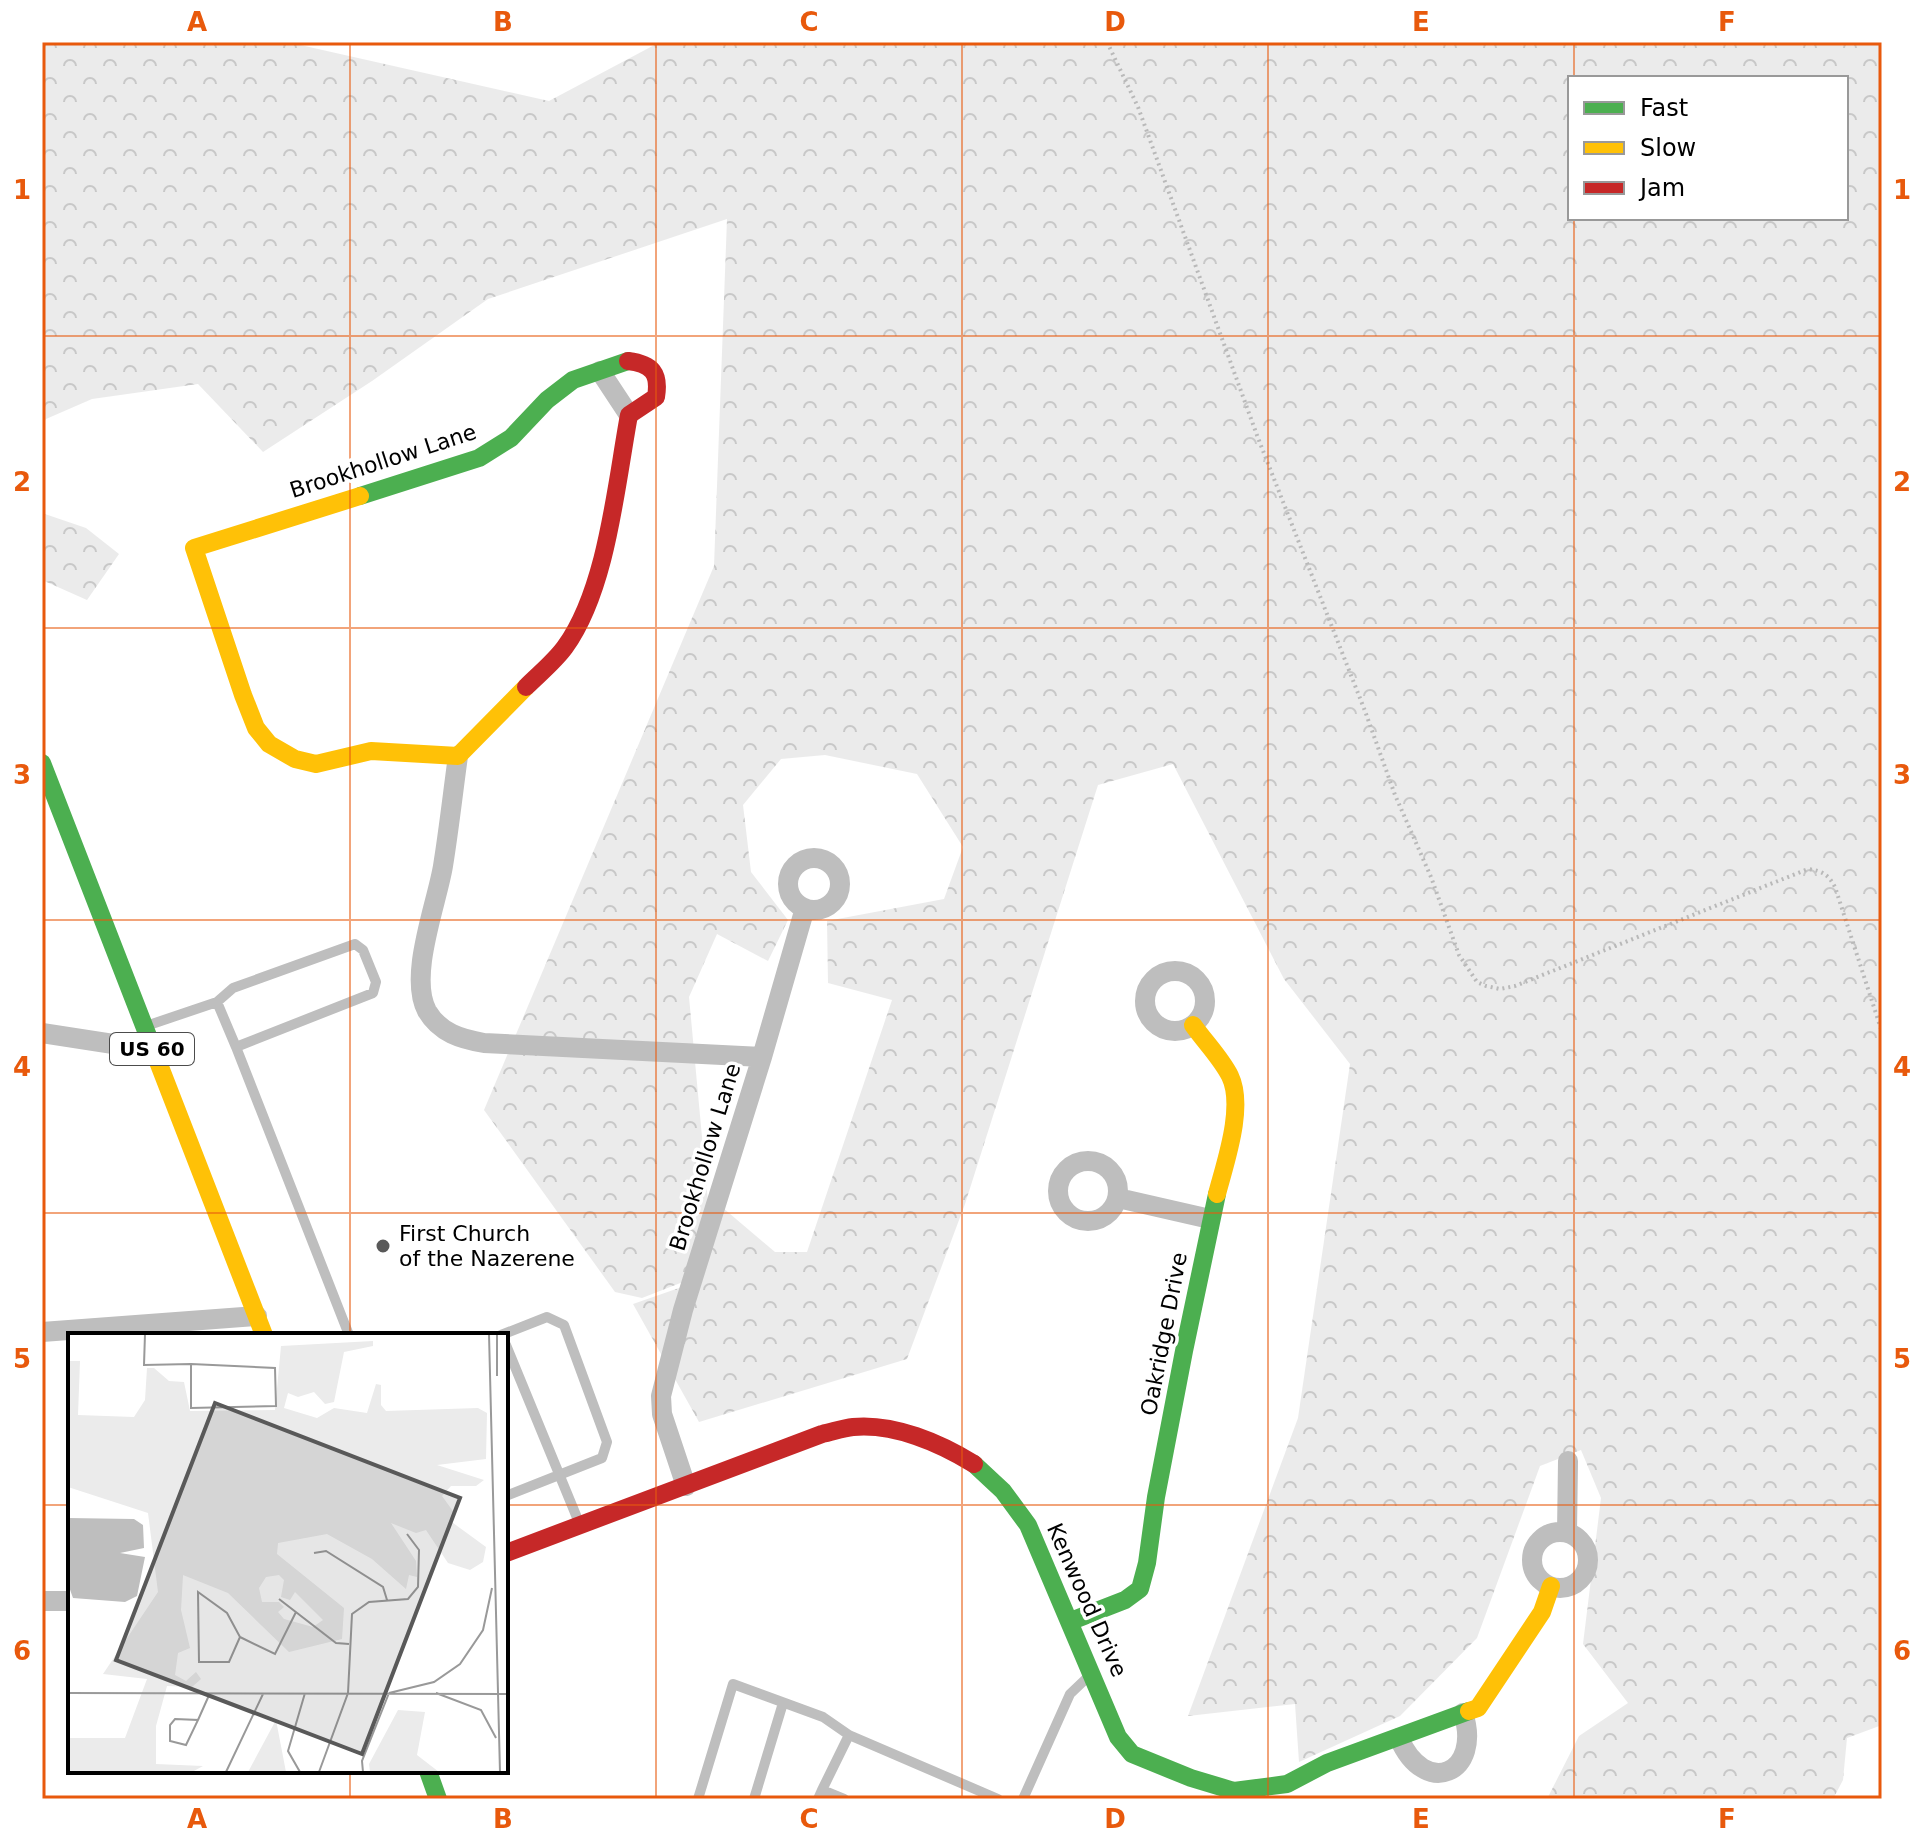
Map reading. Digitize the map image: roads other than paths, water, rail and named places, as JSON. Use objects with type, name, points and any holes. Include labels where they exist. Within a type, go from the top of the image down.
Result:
[{"type":"street","name":"Brookhollow Lane","points":[[629,415],[656,397],[659,384],[656,372],[647,363],[628,361],[573,380],[547,400],[511,438],[479,458],[194,548],[247,706],[256,728],[269,744],[295,759],[316,764],[371,751],[416,751],[458,756],[443,868],[424,945],[421,984],[427,1010],[439,1024],[455,1038],[484,1043],[762,1057],[683,1310],[661,1396],[662,1414],[686,1486]]},
{"type":"street","points":[[458,756],[565,647],[587,608],[601,563],[629,415],[600,371]]},
{"type":"street","name":"US 60","points":[[42,763],[260,1325]]},
{"type":"street","points":[[762,1057],[805,908]]},
{"type":"street","name":"Oakridge Drive","points":[[1071,1621],[1125,1600],[1140,1589],[1210,1219],[1232,1136],[1235,1099],[1231,1078],[1193,1025]]},
{"type":"street","points":[[42,1033],[152,1050]]},
{"type":"street","points":[[1118,1198],[1210,1219]]},
{"type":"street","points":[[42,1332],[260,1325]]},
{"type":"street","name":"Kenwood Drive","points":[[508,1552],[822,1434],[858,1427],[922,1438],[983,1471],[1014,1504],[1028,1525],[1118,1737],[1132,1754],[1191,1778],[1234,1791],[1289,1792],[1327,1763],[1478,1708],[1542,1612],[1551,1586]]},
{"type":"street","points":[[1567,1533],[1568,1461]]},
{"type":"street","points":[[1549,1533],[1567,1533],[1582,1543],[1588,1561],[1586,1570],[1574,1584],[1551,1586],[1540,1580],[1535,1572],[1532,1554],[1536,1545],[1549,1533]]},
{"type":"street","points":[[42,1601],[68,1601]]},
{"type":"street","points":[[1399,1738],[1422,1769],[1440,1775],[1464,1757],[1468,1728],[1463,1713]]},
{"type":"street","points":[[429,1773],[438,1799]]},
{"type":"lane","points":[[143,1027],[217,1002],[233,988],[355,944],[363,950],[376,982],[373,993],[236,1047]]},
{"type":"lane","points":[[217,1002],[348,1333]]},
{"type":"lane","points":[[507,1333],[547,1317],[564,1325],[607,1442],[602,1458],[508,1495]]},
{"type":"lane","points":[[508,1350],[580,1527]]},
{"type":"lane","points":[[1023,1799],[1070,1694],[1093,1673]]},
{"type":"lane","points":[[698,1799],[733,1684],[823,1717],[849,1735],[998,1799]]},
{"type":"lane","points":[[754,1799],[783,1703]]},
{"type":"lane","points":[[844,1799],[820,1794],[849,1735]]},
{"type":"place","name":"First Church of the Nazerene","points":[[383,1246]]}]
